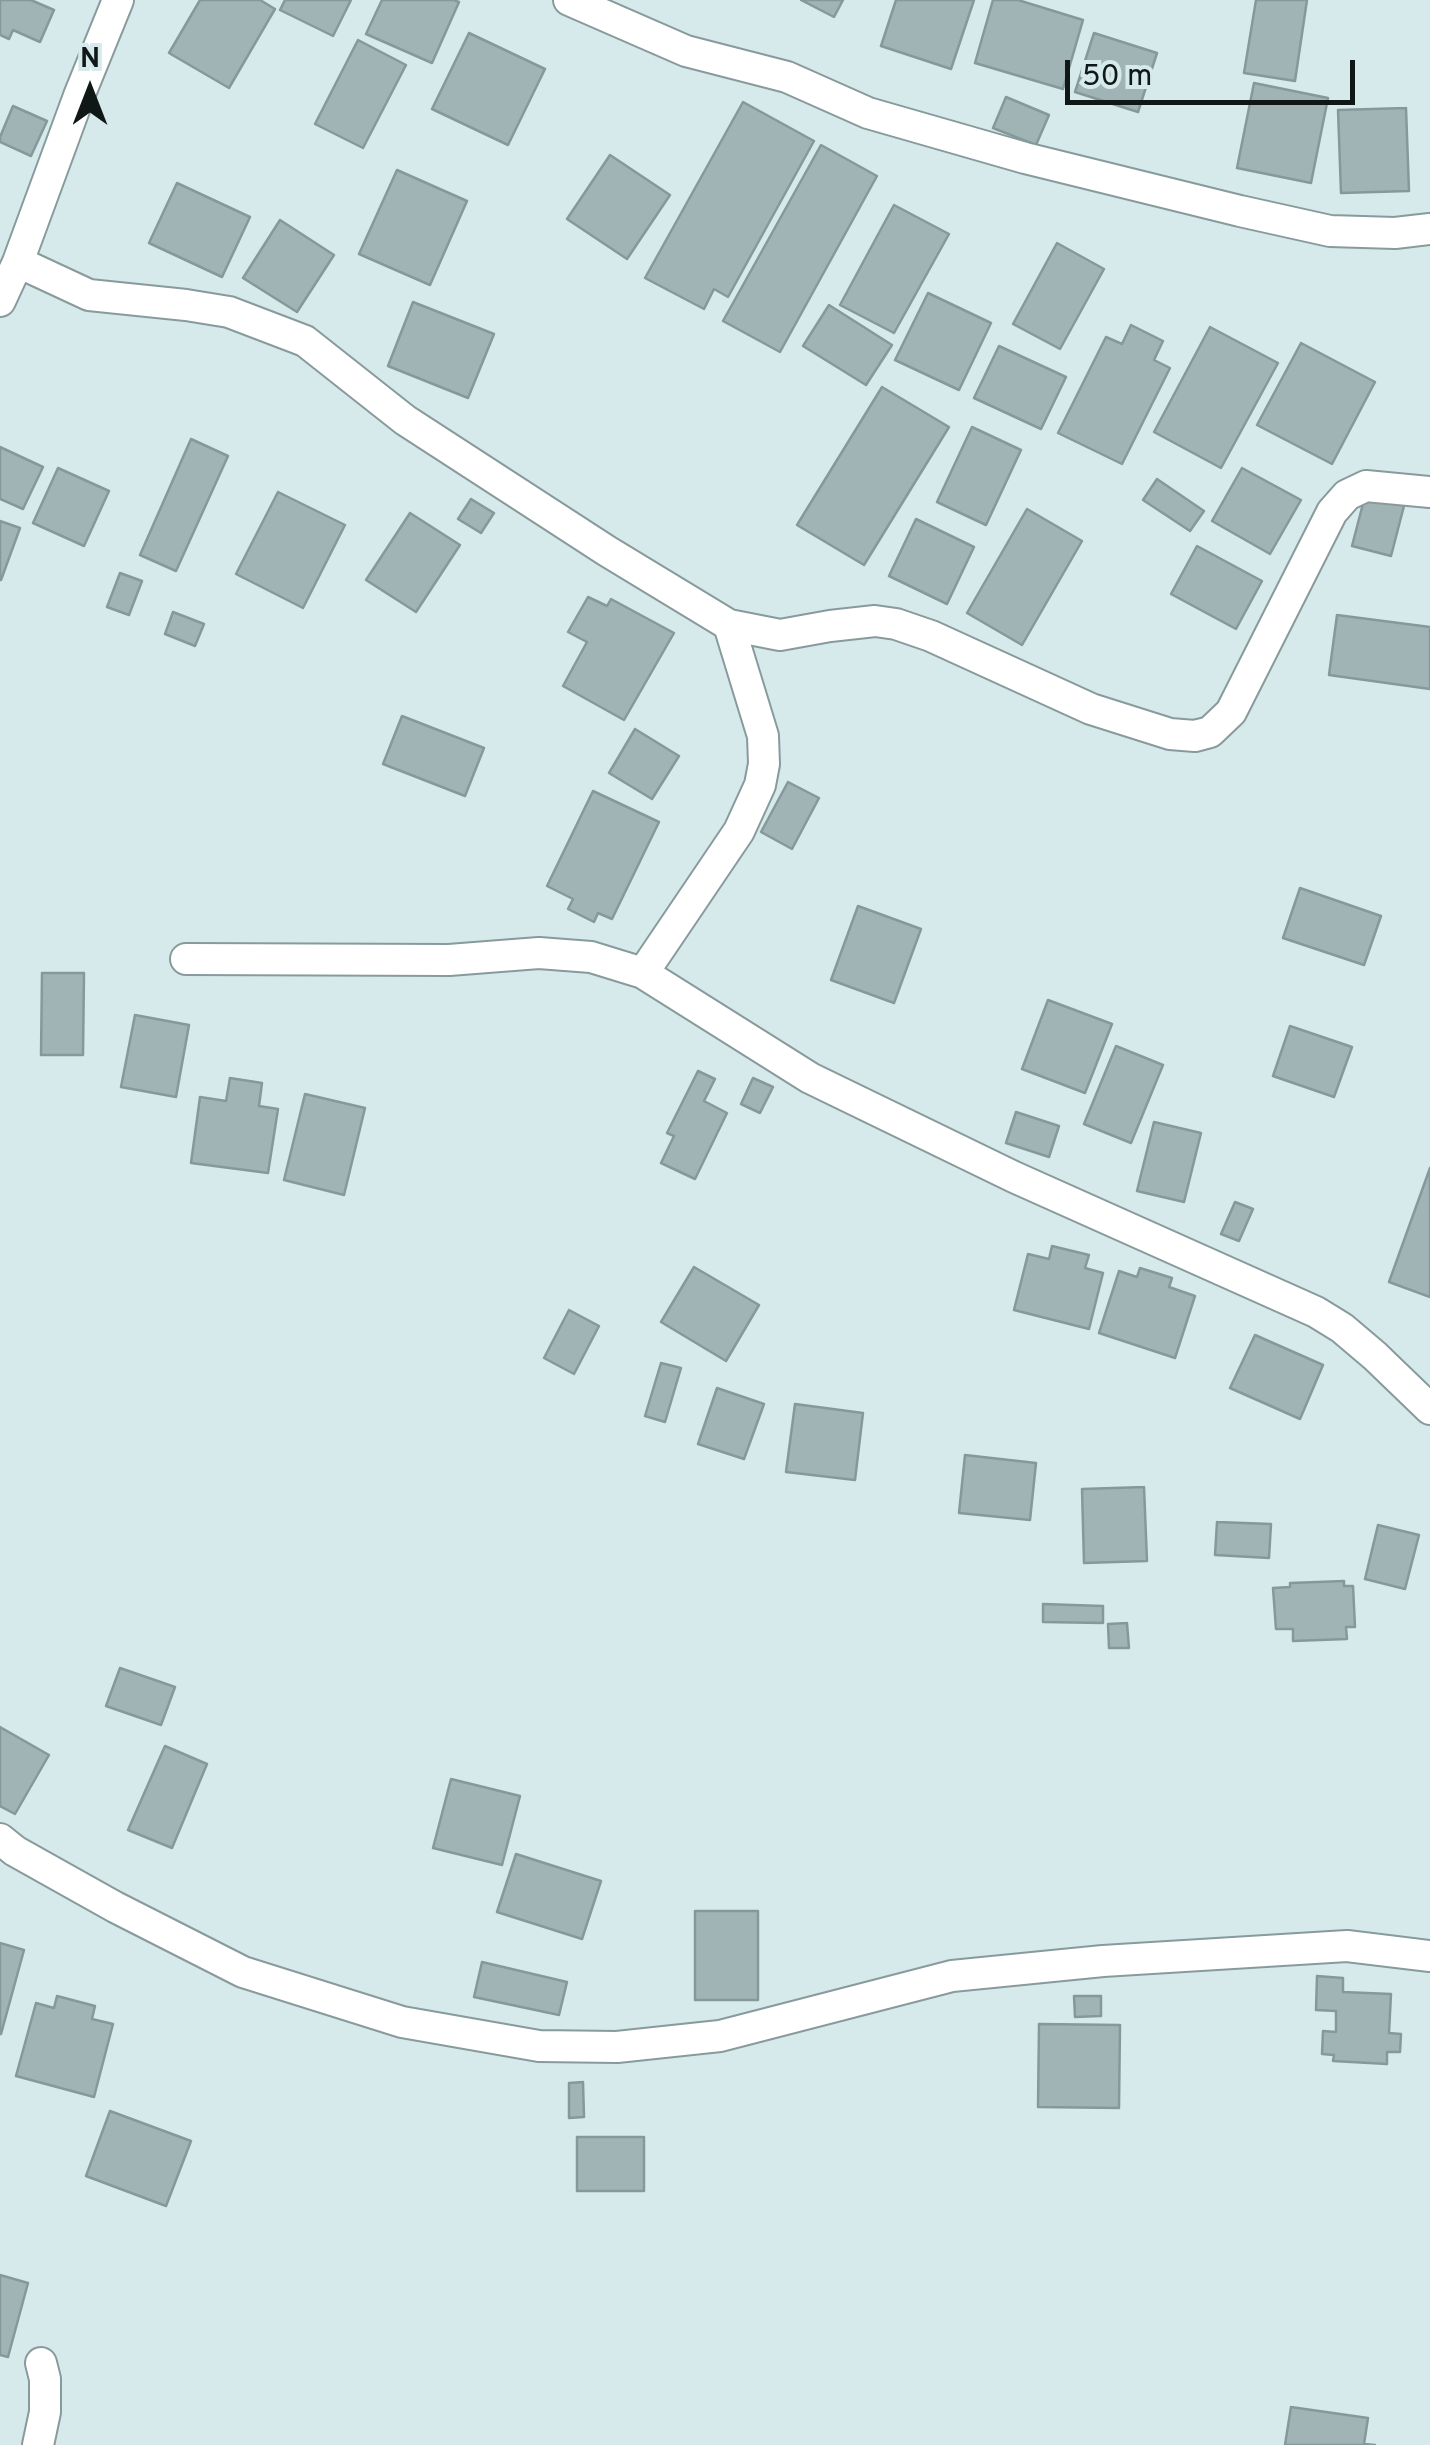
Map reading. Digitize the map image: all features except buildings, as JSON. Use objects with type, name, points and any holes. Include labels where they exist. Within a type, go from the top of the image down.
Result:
[{"type":"street","points":[[0,300],[118,0]]},
{"type":"street","points":[[569,0],[686,51],[787,77],[868,113],[1025,158],[1330,230],[1395,233],[1430,229]]},
{"type":"street","points":[[18,262],[89,295],[228,312],[304,341],[405,420],[606,552],[729,625],[780,634],[875,621],[896,624],[1091,709],[1170,734],[1195,736],[1210,732],[1231,712],[1332,512],[1347,494],[1366,486],[1430,492]]},
{"type":"street","points":[[643,973],[739,832],[760,785],[763,736],[729,625]]},
{"type":"street","points":[[186,959],[450,960],[539,953],[591,958],[643,973],[810,1078],[1014,1177],[1316,1312],[1364,1346],[1430,1409]]},
{"type":"street","points":[[0,1839],[115,1907],[242,1972],[402,2022],[540,2046],[617,2047],[720,2036],[952,1976],[1103,1961],[1347,1946],[1430,1956]]},
{"type":"street","points":[[38,2445],[45,2412],[42,2362]]}]
